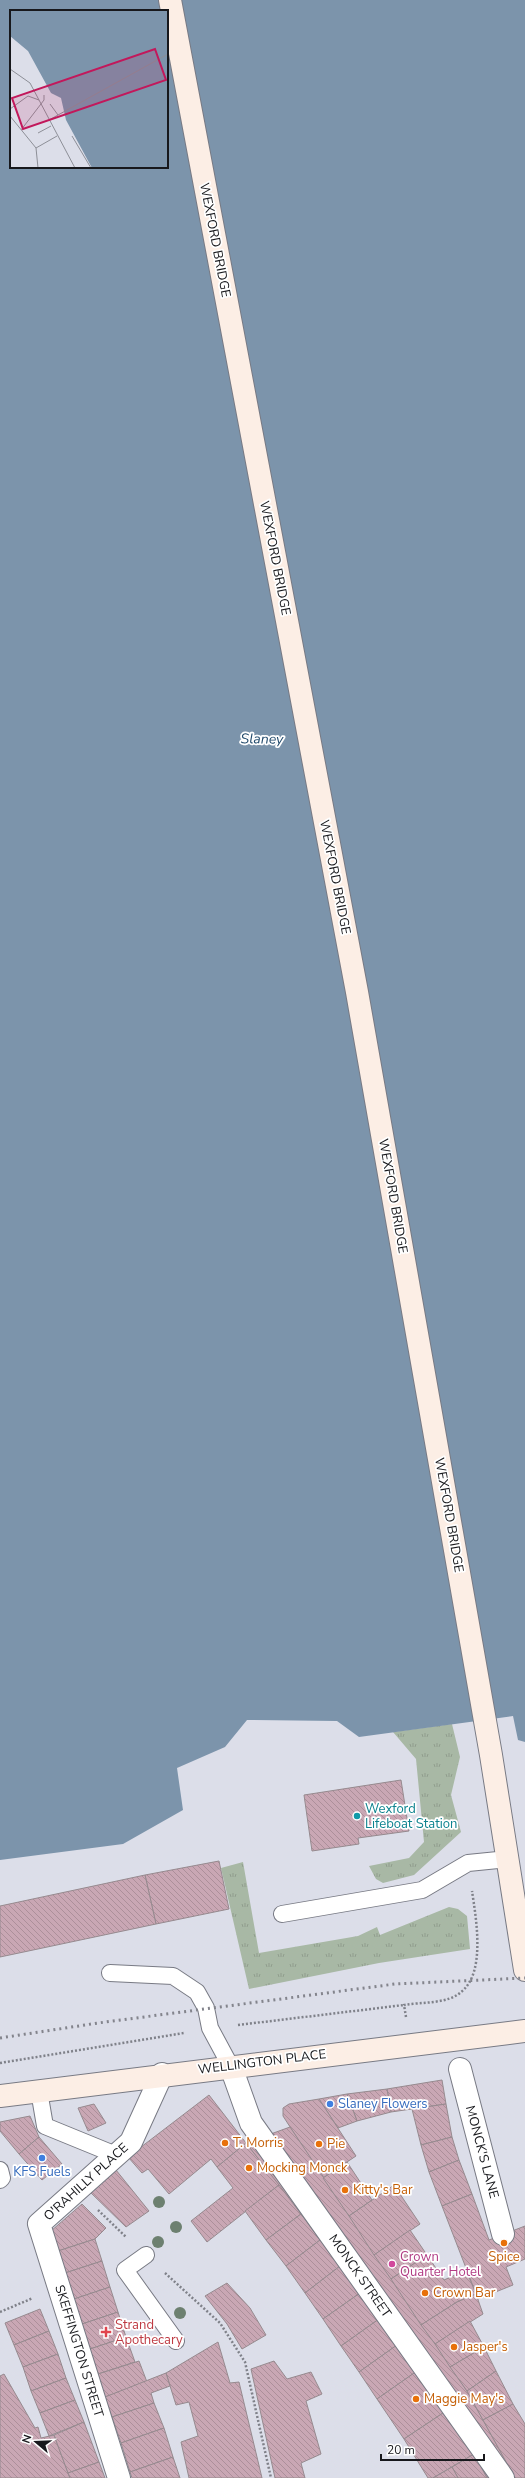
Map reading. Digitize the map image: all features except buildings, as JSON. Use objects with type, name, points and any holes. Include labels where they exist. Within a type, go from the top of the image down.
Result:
[{"type":"main road","name":"WEXFORD BRIDGE","points":[[170,0],[357,992],[491,1755],[525,1970]]},
{"type":"main road","name":"WELLINGTON PLACE","points":[[0,2096],[162,2074],[525,2031]]},
{"type":"street","name":"MONCK STREET","points":[[231,2067],[250,2122],[503,2478]]},
{"type":"street","name":"MONCK'S LANE","points":[[460,2069],[504,2234]]},
{"type":"street","name":"O'RAHILLY PLACE","points":[[39,2224],[131,2142],[162,2074]]},
{"type":"street","name":"SKEFFINGTON STREET","points":[[39,2224],[119,2478]]},
{"type":"lane","points":[[282,1914],[422,1890],[468,1863],[508,1858]]},
{"type":"lane","points":[[110,1973],[173,1976],[197,1992],[206,2008],[210,2028],[231,2067]]},
{"type":"lane","points":[[39,2091],[45,2126],[116,2155]]},
{"type":"lane","points":[[0,2170],[2,2178],[0,2180]]},
{"type":"lane","points":[[146,2255],[125,2270],[176,2341]]},
{"type":"path","points":[[410,2044],[404,2005],[446,1999],[461,1992],[467,1986],[477,1961],[478,1930],[468,1863]]},
{"type":"path","points":[[0,2312],[58,2287]]},
{"type":"green space","points":[[452,1724],[460,1757],[451,1795],[461,1832],[414,1875],[383,1883],[376,1879],[369,1866],[409,1858],[424,1842],[416,1759],[393,1732]]},
{"type":"green space","points":[[243,1862],[259,1953],[358,1936],[377,1927],[380,1935],[449,1907],[458,1909],[467,1916],[470,1949],[379,1963],[249,1989],[221,1868]]},
{"type":"water","name":"Slaney","points":[[0,0],[525,0],[525,1742],[518,1740],[513,1716],[359,1737],[337,1721],[247,1720],[225,1747],[177,1768],[183,1810],[123,1844],[0,1860]]},
{"type":"railway","points":[[0,2038],[98,2023],[395,1984],[525,1978]]},
{"type":"place","name":"Wexford Lifeboat Station","points":[[357,1816]]},
{"type":"place","name":"Slaney Flowers","points":[[330,2104]]},
{"type":"place","name":"T. Morris","points":[[225,2143]]},
{"type":"place","name":"Pie","points":[[319,2144]]},
{"type":"place","name":"KFS Fuels","points":[[42,2158]]},
{"type":"place","name":"Mocking Monck","points":[[249,2168]]},
{"type":"place","name":"Kitty's Bar","points":[[345,2190]]},
{"type":"place","name":"Spice","points":[[504,2243]]},
{"type":"place","name":"Crown Quarter Hotel","points":[[392,2264]]},
{"type":"place","name":"Crown Bar","points":[[425,2293]]},
{"type":"place","name":"Strand Apothecary","points":[[106,2332]]},
{"type":"place","name":"Jasper's","points":[[454,2347]]},
{"type":"place","name":"Maggie May's","points":[[416,2399]]}]
